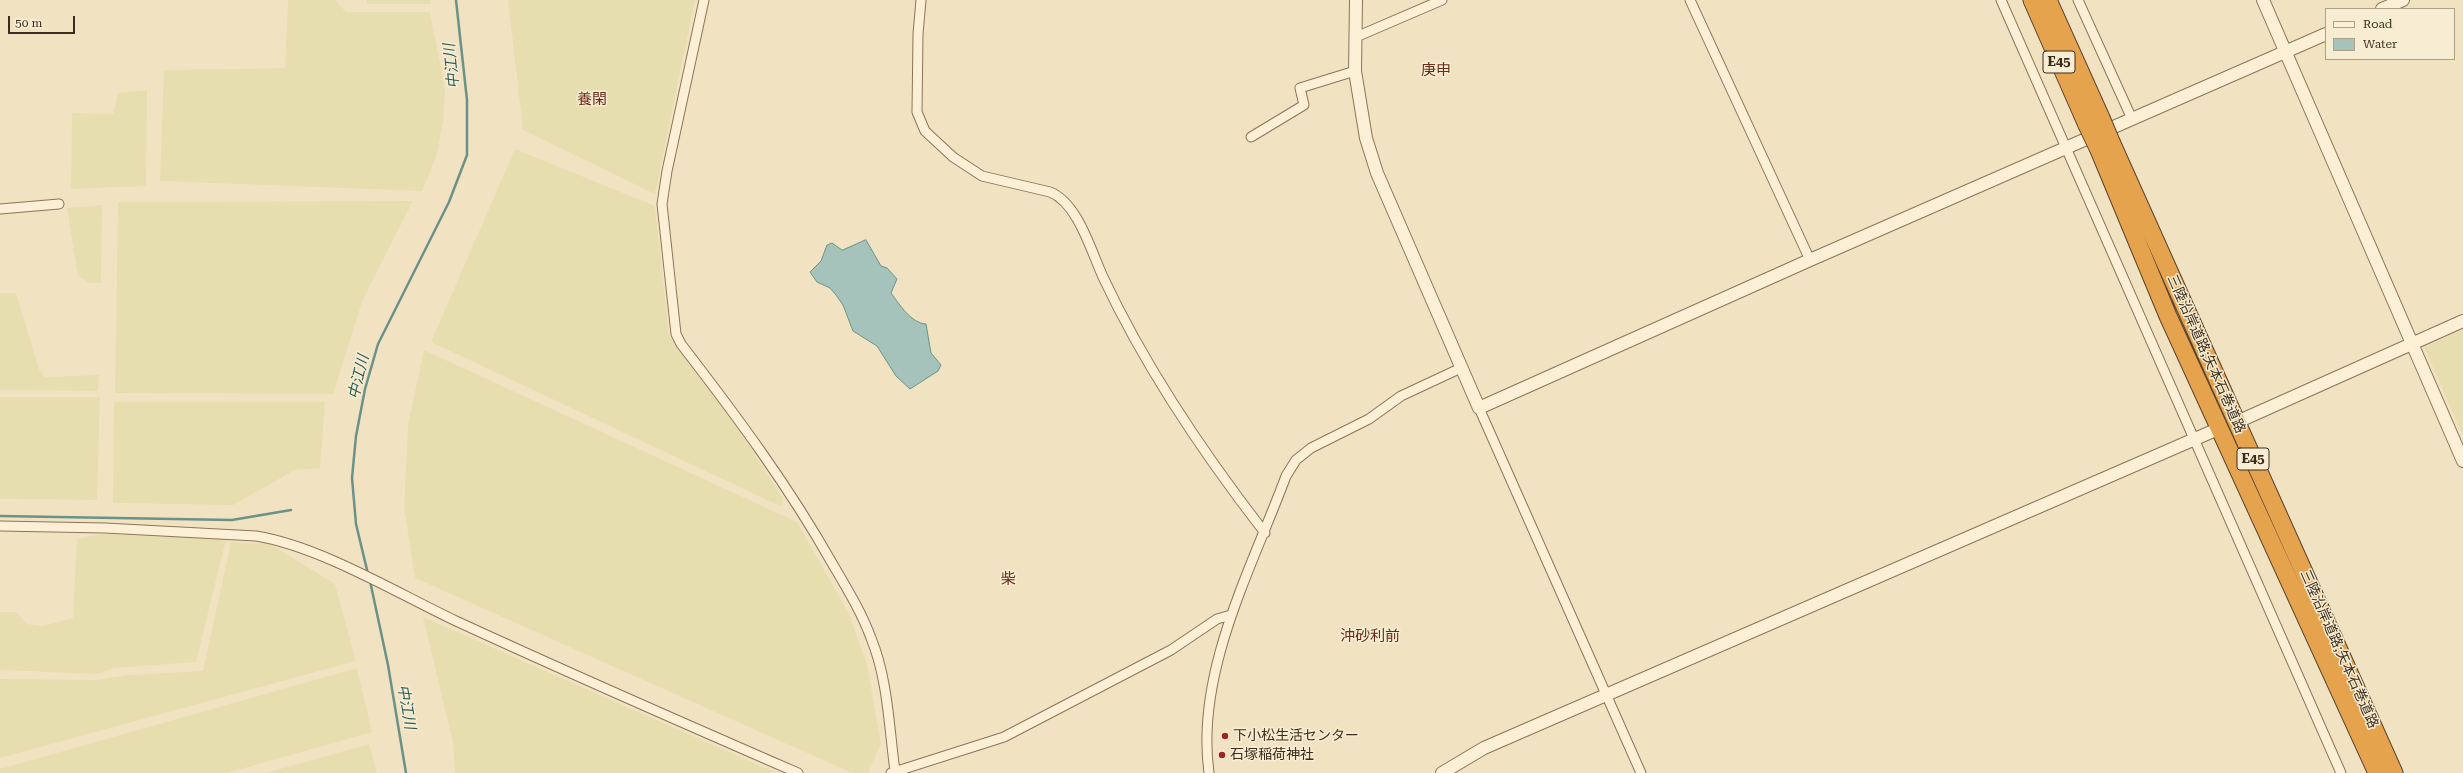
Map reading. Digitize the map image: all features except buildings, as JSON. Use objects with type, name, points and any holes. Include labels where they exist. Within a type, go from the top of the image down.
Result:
[{"type":"highway","name":"三陸沿岸道路;矢本石巻道路","points":[[2032,0],[2094,121]]},
{"type":"highway","name":"三陸沿岸道路;矢本石巻道路","points":[[2048,0],[2105,147],[2394,773]]},
{"type":"highway","name":"三陸沿岸道路;矢本石巻道路","points":[[2105,147],[2168,316],[2376,773]]},
{"type":"street","points":[[704,0],[668,164],[662,204],[676,334],[681,344],[736,414],[806,518],[858,608],[872,638],[880,669],[893,772],[1004,737],[1171,650],[1217,619],[1231,615]]},
{"type":"street","points":[[921,0],[918,41],[917,112],[925,130],[953,157],[982,176],[1061,196],[1073,210],[1106,284],[1157,378],[1222,479],[1264,533]]},
{"type":"street","points":[[1356,0],[1355,72],[1366,138],[1378,173],[1461,368],[1641,773]]},
{"type":"street","points":[[1356,37],[1442,0]]},
{"type":"street","points":[[1690,0],[1810,260]]},
{"type":"street","points":[[2001,0],[2341,773]]},
{"type":"street","points":[[2078,0],[2132,119]]},
{"type":"street","points":[[2263,0],[2463,461]]},
{"type":"street","points":[[2384,8],[2403,0]]},
{"type":"street","points":[[1479,408],[1810,260],[2325,34]]},
{"type":"street","points":[[1252,137],[1304,105],[1300,88],[1355,72]]},
{"type":"street","points":[[0,209],[59,204]]},
{"type":"street","points":[[2246,418],[2463,321]]},
{"type":"street","points":[[1209,773],[1206,746],[1213,690],[1231,615],[1286,476],[1296,460],[1311,448],[1369,419],[1401,396],[1461,368]]},
{"type":"street","points":[[1442,773],[1484,748],[2211,432]]},
{"type":"street","points":[[0,526],[89,528],[256,536],[275,539],[353,571],[798,773]]},
{"type":"shaded area","points":[[288,0],[335,0],[346,12],[430,12],[445,89],[443,123],[436,157],[422,191],[160,181],[164,70],[285,68]]},
{"type":"shaded area","points":[[367,0],[430,0],[431,4],[367,4]]},
{"type":"shaded area","points":[[508,0],[695,0],[655,194],[523,130]]},
{"type":"shaded area","points":[[147,90],[146,186],[71,189],[72,113],[113,114],[118,93]]},
{"type":"shaded area","points":[[515,149],[655,206],[669,336],[731,417],[783,499],[782,507],[431,342]]},
{"type":"shaded area","points":[[413,201],[363,299],[333,394],[115,393],[118,202]]},
{"type":"shaded area","points":[[102,205],[101,283],[90,283],[78,276],[67,208]]},
{"type":"shaded area","points":[[0,293],[16,293],[39,369],[45,377],[99,375],[98,391],[0,390]]},
{"type":"shaded area","points":[[2463,330],[2463,436],[2424,347]]},
{"type":"shaded area","points":[[424,350],[797,522],[849,614],[867,664],[881,744],[868,773],[852,773],[415,578],[404,507],[408,425]]},
{"type":"shaded area","points":[[0,397],[100,397],[97,500],[0,499]]},
{"type":"shaded area","points":[[114,402],[325,402],[320,468],[295,470],[233,505],[113,503]]},
{"type":"shaded area","points":[[100,534],[226,539],[196,662],[114,668],[97,674],[0,670],[0,612],[16,612],[27,624],[43,626],[73,618],[77,539]]},
{"type":"shaded area","points":[[231,542],[270,544],[335,584],[356,661],[0,758],[0,679],[96,680],[128,675],[203,671]]},
{"type":"shaded area","points":[[423,617],[777,773],[455,773],[453,743]]},
{"type":"shaded area","points":[[357,668],[372,732],[227,773],[0,773],[0,769]]},
{"type":"shaded area","points":[[369,744],[377,773],[266,773]]},
{"type":"water","points":[[866,240],[881,266],[887,268],[897,279],[891,293],[911,317],[921,323],[926,324],[931,353],[941,365],[938,371],[910,389],[896,376],[877,346],[853,331],[843,305],[836,295],[830,288],[817,282],[810,272],[821,261],[827,245],[832,243],[842,250]]},
{"type":"waterway","name":"中江川","points":[[368,574],[356,524],[352,478],[356,436],[365,389],[378,344],[449,202],[467,155],[467,100],[456,0]]},
{"type":"waterway","points":[[0,516],[232,520],[291,510]]},
{"type":"waterway","name":"中江川","points":[[370,581],[388,665],[406,773]]},
{"type":"place","name":"下小松生活センター","points":[[1225,736]]},
{"type":"place","name":"石塚稲荷神社","points":[[1222,755]]},
{"type":"district","name":"庚申","points":[[1436,71]]},
{"type":"district","name":"養閑","points":[[592,100]]},
{"type":"district","name":"柴","points":[[1008,580]]},
{"type":"district","name":"沖砂利前","points":[[1370,637]]}]
